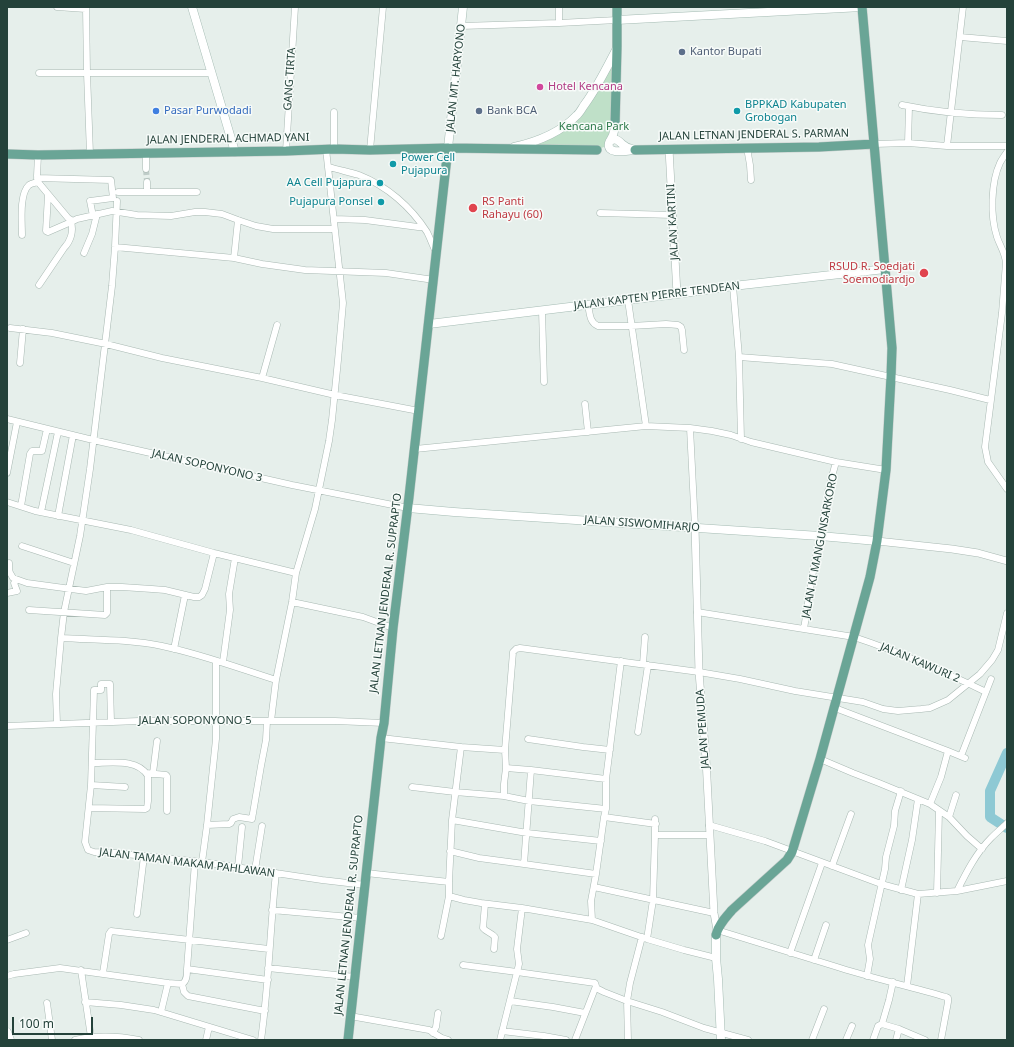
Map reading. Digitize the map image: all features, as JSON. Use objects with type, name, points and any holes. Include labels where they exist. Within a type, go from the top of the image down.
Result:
[{"type":"main road","points":[[192,7],[235,152]]},
{"type":"main road","name":"JALAN MT. HARYONO","points":[[448,148],[463,7]]},
{"type":"main road","points":[[614,151],[610,149],[610,142],[615,126],[617,7]]},
{"type":"main road","points":[[617,20],[746,10],[862,7],[892,348],[892,377],[886,470],[877,541],[870,577],[835,708],[792,852],[787,860],[732,910],[725,918],[717,932],[716,958],[720,1036]]},
{"type":"main road","points":[[503,149],[542,139],[562,128],[577,116],[603,76],[617,47]]},
{"type":"main road","points":[[614,151],[620,148],[620,142],[615,126]]},
{"type":"main road","points":[[597,150],[616,139],[624,146],[635,150]]},
{"type":"main road","name":"JALAN LETNAN JENDERAL S. PARMAN","points":[[635,150],[819,147],[874,144]]},
{"type":"main road","points":[[448,148],[614,151],[635,150]]},
{"type":"main road","name":"JALAN JENDERAL ACHMAD YANI","points":[[7,154],[38,155],[448,148]]},
{"type":"main road","name":"JALAN LETNAN JENDERAL R. SUPRAPTO","points":[[348,1040],[448,148]]},
{"type":"main road","name":"JALAN KAPTEN PIERRE TENDEAN","points":[[429,324],[733,286],[885,269]]},
{"type":"main road","name":"JALAN SISWOMIHARJO","points":[[408,508],[877,541]]},
{"type":"main road","points":[[7,1032],[10,1040]]},
{"type":"street","points":[[57,7],[86,8],[90,154]]},
{"type":"street","name":"GANG TIRTA","points":[[286,151],[295,7]]},
{"type":"street","points":[[370,150],[383,7]]},
{"type":"street","points":[[559,7],[559,23]]},
{"type":"street","points":[[862,7],[868,7]]},
{"type":"street","points":[[947,146],[963,7]]},
{"type":"street","points":[[461,26],[617,20]]},
{"type":"street","points":[[960,37],[1007,41]]},
{"type":"street","points":[[39,73],[212,73]]},
{"type":"street","points":[[902,105],[950,113],[1002,115]]},
{"type":"street","points":[[908,143],[909,107]]},
{"type":"street","points":[[207,825],[231,824],[233,819],[239,817],[252,819],[296,573],[315,509],[332,420],[343,303],[334,229],[329,167],[334,112]]},
{"type":"street","points":[[874,144],[908,143],[947,146],[1007,146]]},
{"type":"street","points":[[747,148],[751,180]]},
{"type":"street","name":"JALAN KARTINI","points":[[669,149],[677,294]]},
{"type":"street","points":[[1007,152],[1000,162],[995,177],[993,191],[993,217],[997,237],[1005,255],[1006,263],[1002,313],[985,447],[988,462],[1007,488]]},
{"type":"street","points":[[146,153],[146,169]]},
{"type":"street","points":[[38,155],[38,180],[48,195],[72,222],[73,228],[69,243],[39,285]]},
{"type":"street","points":[[329,167],[360,176],[378,185],[396,197],[414,215],[427,234],[437,253]]},
{"type":"street","points":[[22,235],[21,209],[25,191],[30,185],[38,180],[111,180],[113,198],[90,201],[95,215],[92,234],[84,252]]},
{"type":"street","points":[[147,182],[147,192]]},
{"type":"street","points":[[118,192],[198,192]]},
{"type":"street","points":[[48,195],[46,231],[48,232],[77,219],[112,211],[137,215],[172,216],[195,212],[205,212],[222,214],[256,226],[273,229],[334,229]]},
{"type":"street","points":[[57,724],[56,694],[61,638],[64,612],[82,520],[90,469],[106,344],[116,247],[117,201]]},
{"type":"street","points":[[600,213],[673,215]]},
{"type":"street","points":[[334,219],[365,220],[422,227]]},
{"type":"street","points":[[234,258],[238,220]]},
{"type":"street","points":[[116,247],[234,258],[262,264],[305,270],[386,273],[434,280]]},
{"type":"street","points":[[733,286],[739,357],[741,439]]},
{"type":"street","points":[[628,300],[646,426]]},
{"type":"street","points":[[588,305],[592,321],[594,325],[598,326],[678,325],[682,330],[684,350]]},
{"type":"street","points":[[542,310],[544,382]]},
{"type":"street","points":[[262,378],[276,325]]},
{"type":"street","points":[[10,328],[52,333],[335,395],[419,411]]},
{"type":"street","points":[[20,363],[23,329]]},
{"type":"street","points":[[739,357],[832,364],[990,400]]},
{"type":"street","points":[[585,404],[588,432]]},
{"type":"street","name":"JALAN SOPONYONO 3","points":[[7,419],[93,440],[408,508]]},
{"type":"street","points":[[7,473],[17,422]]},
{"type":"street","points":[[415,449],[646,426],[690,428],[712,431],[731,435],[751,442],[836,462],[886,470]]},
{"type":"street","points":[[690,428],[694,527]]},
{"type":"street","points":[[21,506],[30,454],[32,451],[42,451],[46,429]]},
{"type":"street","points":[[41,512],[58,432]]},
{"type":"street","points":[[58,516],[73,435]]},
{"type":"street","name":"JALAN KI MANGUNSARKORO","points":[[804,629],[828,490],[836,462]]},
{"type":"street","points":[[7,502],[58,516],[131,530],[214,553],[296,573]]},
{"type":"street","name":"JALAN PEMUDA","points":[[694,527],[699,672],[706,759],[714,913],[717,932]]},
{"type":"street","points":[[877,541],[952,549],[978,553],[1007,561]]},
{"type":"street","points":[[22,546],[74,563]]},
{"type":"street","points":[[9,563],[9,571],[11,575],[17,580],[27,583],[86,590],[107,587],[133,587],[165,590],[199,597],[205,589],[214,553]]},
{"type":"street","points":[[202,862],[216,739],[219,662],[230,610],[229,594],[235,558]]},
{"type":"street","points":[[12,592],[14,583],[17,580]]},
{"type":"street","points":[[29,610],[106,614],[107,587]]},
{"type":"street","points":[[174,649],[185,595]]},
{"type":"street","points":[[292,602],[363,617],[393,628]]},
{"type":"street","name":"JALAN KAWURI 2","points":[[697,612],[854,637],[923,663],[986,692]]},
{"type":"street","points":[[504,796],[506,768],[505,750],[513,652],[516,649],[520,648],[699,672],[795,691],[863,702],[898,711],[930,708],[948,700],[980,674],[992,660],[1004,640],[1007,613]]},
{"type":"street","points":[[638,732],[645,665],[645,637]]},
{"type":"street","points":[[61,638],[146,643],[193,653],[276,680]]},
{"type":"street","points":[[592,920],[591,901],[606,809],[606,779],[621,661]]},
{"type":"street","points":[[835,708],[963,757],[991,679]]},
{"type":"street","name":"JALAN TAMAN MAKAM PAHLAWAN","points":[[111,722],[110,684],[101,684],[101,690],[94,690],[91,785],[85,842],[88,850],[94,852],[202,862],[365,885]]},
{"type":"street","name":"JALAN SOPONYONO 5","points":[[7,726],[139,721],[335,721],[384,723]]},
{"type":"street","points":[[381,738],[461,747],[505,750]]},
{"type":"street","points":[[528,738],[610,750]]},
{"type":"street","points":[[89,808],[147,808],[149,773],[157,740]]},
{"type":"street","points":[[441,936],[449,896],[452,820],[461,747]]},
{"type":"street","points":[[930,804],[941,777],[948,751]]},
{"type":"street","points":[[820,759],[930,804],[949,817],[982,849]]},
{"type":"street","points":[[92,763],[125,763],[141,768],[149,773],[166,775],[167,811]]},
{"type":"street","points":[[506,768],[606,779]]},
{"type":"street","points":[[524,864],[531,770]]},
{"type":"street","points":[[91,785],[125,787]]},
{"type":"street","points":[[412,787],[504,796],[529,801],[606,809]]},
{"type":"street","points":[[867,976],[870,959],[868,945],[894,826],[895,811],[901,791]]},
{"type":"street","points":[[949,817],[956,795]]},
{"type":"street","points":[[901,890],[912,840],[918,799]]},
{"type":"street","points":[[937,893],[940,811]]},
{"type":"street","points":[[832,866],[851,814]]},
{"type":"street","points":[[604,817],[655,821],[653,900],[645,938],[630,983],[627,1001],[628,1040]]},
{"type":"street","points":[[452,820],[527,833],[601,841]]},
{"type":"street","points":[[957,891],[969,868],[982,849],[1007,823]]},
{"type":"street","points":[[709,825],[758,840],[881,884],[918,894],[957,891],[1007,881]]},
{"type":"street","points":[[255,870],[262,826]]},
{"type":"street","points":[[238,868],[242,827]]},
{"type":"street","points":[[655,835],[709,835]]},
{"type":"street","points":[[450,851],[479,858],[596,874]]},
{"type":"street","points":[[137,914],[144,856]]},
{"type":"street","points":[[182,984],[186,979],[195,862]]},
{"type":"street","points":[[790,953],[822,863]]},
{"type":"street","points":[[262,1040],[276,873]]},
{"type":"street","points":[[366,873],[449,882]]},
{"type":"street","points":[[594,887],[714,913]]},
{"type":"street","points":[[907,986],[918,894]]},
{"type":"street","points":[[449,896],[485,904],[522,908],[592,920],[684,950],[716,958]]},
{"type":"street","points":[[485,904],[483,928],[495,937],[494,949]]},
{"type":"street","points":[[500,1040],[519,964],[517,949],[522,908]]},
{"type":"street","points":[[272,910],[361,918]]},
{"type":"street","points":[[814,960],[826,925]]},
{"type":"street","points":[[103,973],[109,934],[111,931],[269,949]]},
{"type":"street","points":[[717,932],[834,967],[946,997],[948,998],[948,1002],[941,1040]]},
{"type":"street","points":[[7,940],[26,933]]},
{"type":"street","points":[[463,965],[595,983],[596,988],[585,1013],[577,1040]]},
{"type":"street","points":[[7,976],[60,968],[182,984]]},
{"type":"street","points":[[268,968],[355,977]]},
{"type":"street","points":[[187,969],[268,980]]},
{"type":"street","points":[[81,970],[91,1037]]},
{"type":"street","points":[[873,1040],[878,1026],[882,1024],[893,982]]},
{"type":"street","points":[[161,1012],[168,983]]},
{"type":"street","points":[[182,984],[184,992],[188,996],[265,1011]]},
{"type":"street","points":[[596,988],[627,1001],[662,1012],[704,1028],[720,1036],[748,1040]]},
{"type":"street","points":[[510,1001],[585,1013]]},
{"type":"street","points":[[85,1002],[121,1005],[161,1012],[253,1040]]},
{"type":"street","points":[[47,1003],[52,1040]]},
{"type":"street","points":[[812,1040],[824,1009]]},
{"type":"street","points":[[433,1033],[436,1027],[438,1013]]},
{"type":"street","points":[[350,1016],[429,1030],[437,1037],[448,1040]]},
{"type":"street","points":[[882,1024],[899,1029],[922,1039]]},
{"type":"street","points":[[846,1040],[852,1026]]},
{"type":"street","points":[[206,1040],[210,1027]]},
{"type":"street","points":[[896,1040],[899,1029]]},
{"type":"street","points":[[502,1031],[566,1040]]},
{"type":"street","points":[[75,1040],[91,1037],[139,1040]]},
{"type":"green space","points":[[739,7],[739,8],[623,8]]},
{"type":"green space","name":"Kencana Park","points":[[617,48],[615,125],[606,146],[597,150],[526,145],[577,117]]},
{"type":"waterway","points":[[1007,753],[990,791],[990,817],[1007,828]]},
{"type":"tunnel","points":[[146,169],[147,182]]},
{"type":"place","name":"Kantor Bupati","points":[[682,52]]},
{"type":"place","name":"Hotel Kencana","points":[[540,87]]},
{"type":"place","name":"Pasar Purwodadi","points":[[156,111]]},
{"type":"place","name":"Bank BCA","points":[[479,111]]},
{"type":"place","name":"BPPKAD Kabupaten Grobogan","points":[[737,111]]},
{"type":"place","name":"Power Cell Pujapura","points":[[393,164]]},
{"type":"place","name":"AA Cell Pujapura","points":[[380,183]]},
{"type":"place","name":"Pujapura Ponsel","points":[[381,202]]},
{"type":"place","name":"RS Panti Rahayu (60)","points":[[473,208]]},
{"type":"place","name":"RSUD R. Soedjati Soemodiardjo","points":[[924,273]]}]
